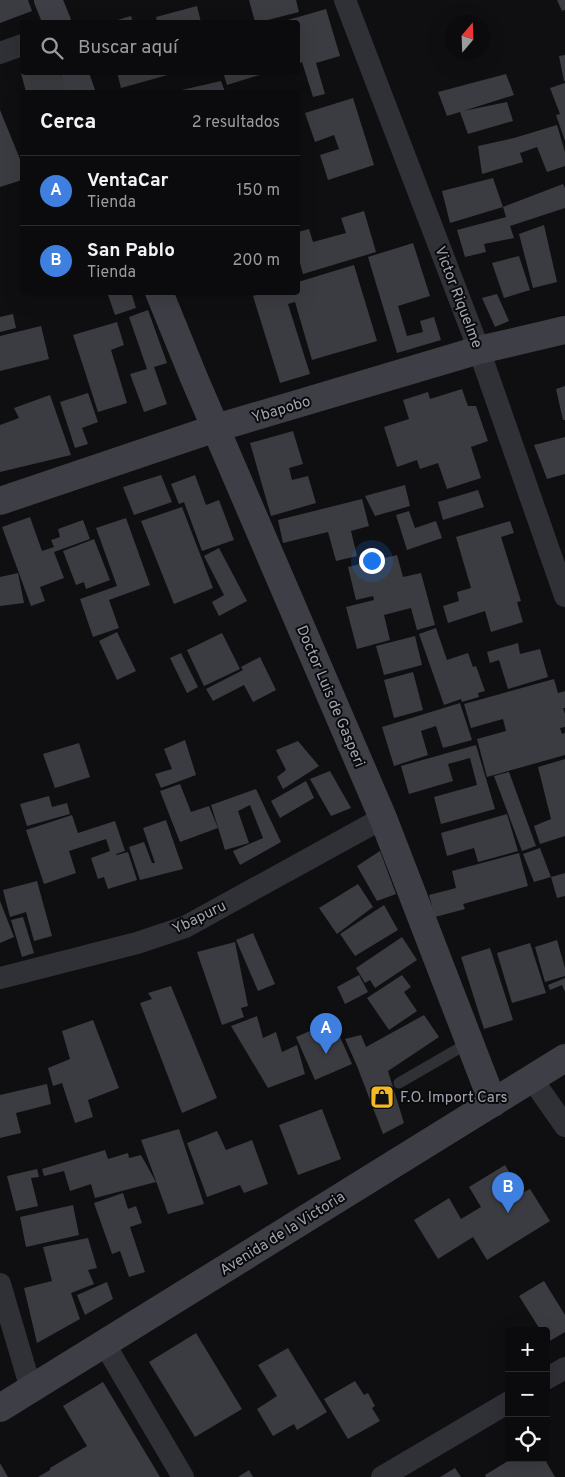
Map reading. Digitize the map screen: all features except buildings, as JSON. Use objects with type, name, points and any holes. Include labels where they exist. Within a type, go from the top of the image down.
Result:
[{"type":"street","points":[[48,0],[56,20]]},
{"type":"street","name":"Victor Riquelme","points":[[345,0],[479,350],[565,596]]},
{"type":"street","points":[[0,53],[20,47]]},
{"type":"street","points":[[75,75],[80,90]]},
{"type":"street","name":"Doctor Luis de Gasperi","points":[[160,295],[383,818],[493,1103]]},
{"type":"street","name":"Ybapobo","points":[[0,501],[216,428],[479,350],[565,330]]},
{"type":"street","name":"Ybapuru","points":[[0,978],[137,943],[185,927],[383,818]]},
{"type":"street","name":"Avenida de la Victoria","points":[[0,1408],[565,1058]]},
{"type":"street","points":[[532,1079],[565,1126]]},
{"type":"street","points":[[0,1284],[31,1389]]},
{"type":"street","points":[[104,1343],[183,1477]]},
{"type":"street","points":[[550,1377],[565,1368]]},
{"type":"street","points":[[382,1477],[505,1404]]},
{"type":"lane","points":[[399,1083],[470,1042]]},
{"type":"place","name":"VentaCar","points":[[326,1054]]},
{"type":"place","name":"F.O. Import Cars","points":[[382,1097]]},
{"type":"place","name":"San Pablo","points":[[508,1213]]}]
